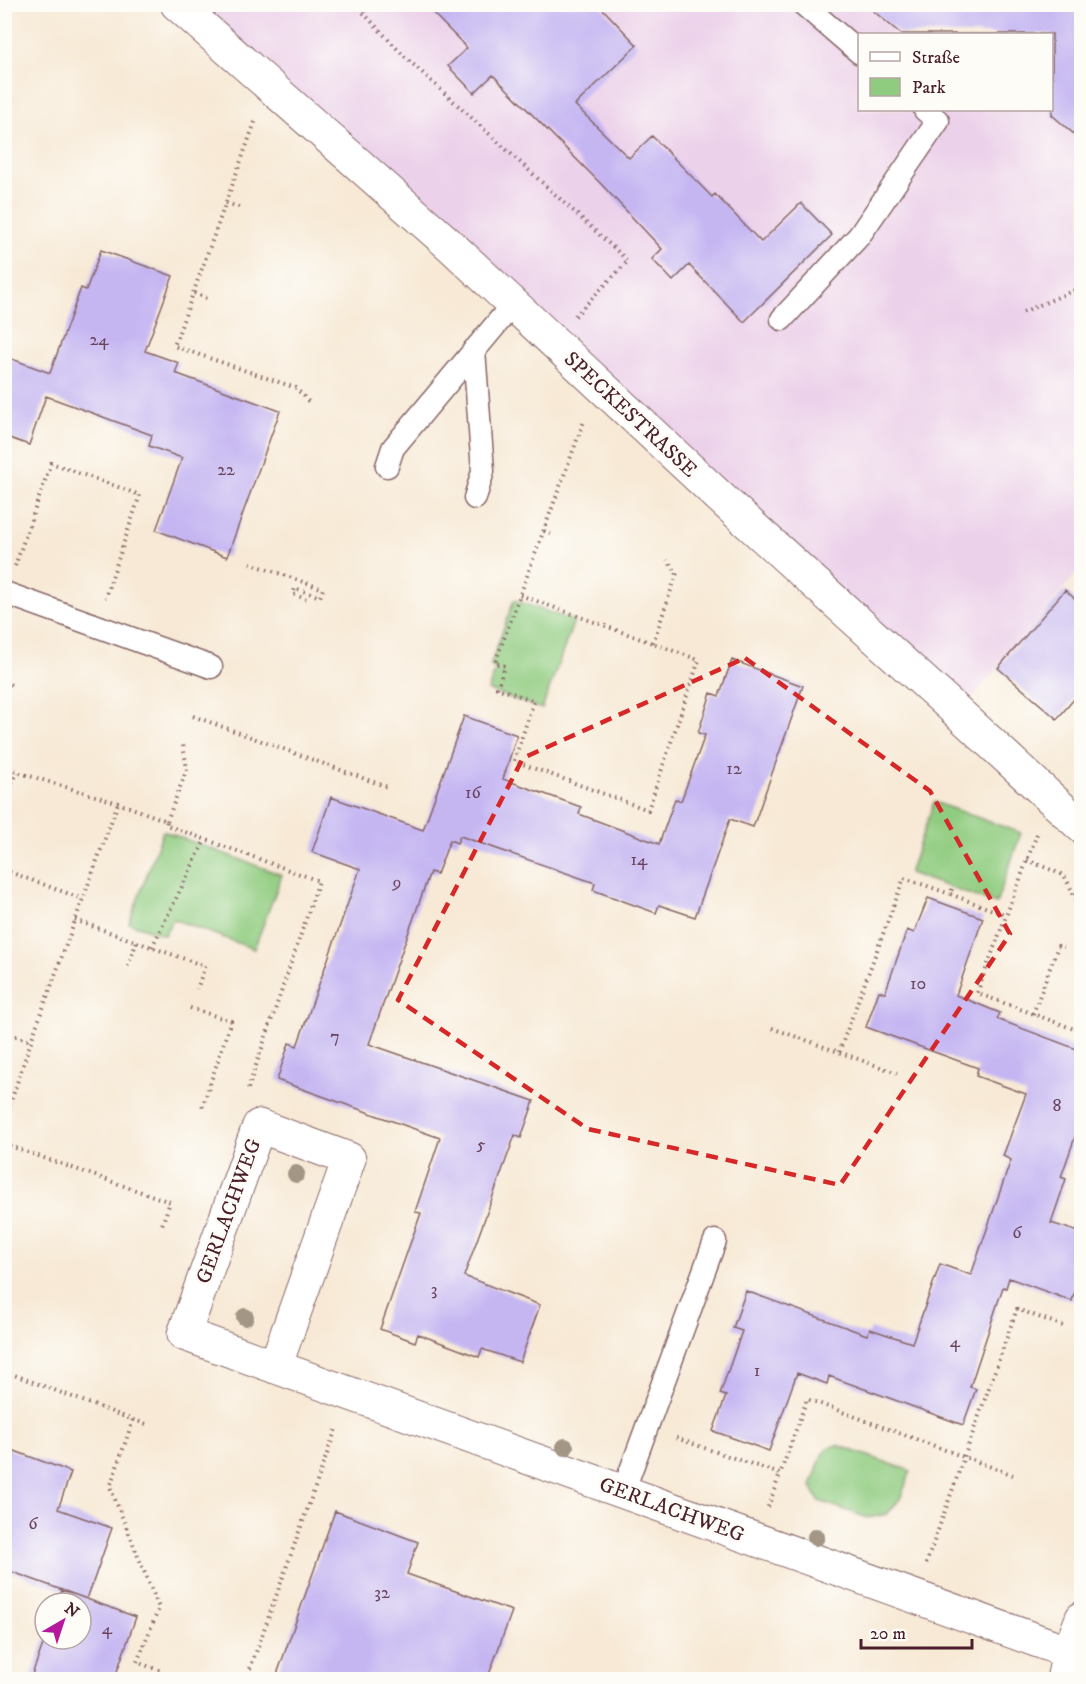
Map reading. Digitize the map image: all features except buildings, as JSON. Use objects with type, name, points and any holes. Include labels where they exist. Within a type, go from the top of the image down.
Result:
[{"type":"street","name":"SPECKESTRASSE","points":[[177,4],[451,246],[715,493],[1082,827]]},
{"type":"street","name":"GERLACHWEG","points":[[275,1367],[349,1159],[259,1126],[184,1335],[623,1492],[1066,1666]]},
{"type":"street","points":[[1066,1666],[1082,1618]]},
{"type":"lane","points":[[803,4],[858,51]]},
{"type":"lane","points":[[782,319],[859,236],[938,121],[926,111]]},
{"type":"lane","points":[[387,466],[393,448],[513,304]]},
{"type":"lane","points":[[474,350],[483,471],[475,498]]},
{"type":"lane","points":[[5,593],[211,667]]},
{"type":"lane","points":[[623,1492],[715,1241]]},
{"type":"path","points":[[355,4],[404,56],[628,261],[552,341]]},
{"type":"path","points":[[255,122],[174,346],[296,388],[309,402]]},
{"type":"path","points":[[226,203],[243,208]]},
{"type":"path","points":[[1023,312],[1082,287]]},
{"type":"path","points":[[194,293],[207,298]]},
{"type":"path","points":[[520,595],[699,660],[648,810],[514,761],[534,701],[497,688],[505,666],[495,663],[520,595],[544,531],[584,422]]},
{"type":"path","points":[[5,593],[51,463],[140,495],[95,626]]},
{"type":"path","points":[[544,531],[553,535]]},
{"type":"path","points":[[653,644],[677,573],[667,560]]},
{"type":"path","points":[[250,563],[323,589],[320,597],[295,588],[293,594],[306,599]]},
{"type":"path","points":[[4,682],[11,684]]},
{"type":"path","points":[[194,716],[390,788]]},
{"type":"path","points":[[183,745],[187,769],[166,825],[319,881],[245,1098]]},
{"type":"path","points":[[4,764],[17,772],[118,803],[167,821]]},
{"type":"path","points":[[4,806],[17,772]]},
{"type":"path","points":[[1050,798],[977,993],[1082,1032]]},
{"type":"path","points":[[4,1122],[31,1041],[118,803]]},
{"type":"path","points":[[152,947],[206,840]]},
{"type":"path","points":[[1027,860],[1064,875],[1079,905]]},
{"type":"path","points":[[4,870],[83,899]]},
{"type":"path","points":[[838,1052],[904,878],[951,891],[1006,915]]},
{"type":"path","points":[[75,920],[205,966],[197,989]]},
{"type":"path","points":[[128,966],[137,942]]},
{"type":"path","points":[[1033,1014],[1058,946],[1064,947]]},
{"type":"path","points":[[190,1008],[231,1022],[202,1108]]},
{"type":"path","points":[[1076,1030],[1082,1014]]},
{"type":"path","points":[[772,1028],[897,1073]]},
{"type":"path","points":[[4,1032],[31,1041]]},
{"type":"path","points":[[4,1144],[170,1202],[161,1228]]},
{"type":"path","points":[[925,1566],[1017,1309],[1066,1327]]},
{"type":"path","points":[[4,1371],[150,1425]]},
{"type":"path","points":[[246,1680],[349,1393]]},
{"type":"path","points":[[646,1427],[780,1474],[807,1399],[1013,1475]]},
{"type":"path","points":[[133,1420],[110,1487],[159,1608],[137,1662],[160,1671],[162,1680]]},
{"type":"highlighted area","points":[[745,658],[930,791],[1010,934],[840,1185],[588,1129],[398,1000],[523,758]]},
{"type":"shaded area","points":[[177,5],[1081,5],[1081,568],[959,713]]},
{"type":"green space","points":[[514,600],[574,621],[542,709],[488,690],[496,669],[490,666]]},
{"type":"green space","points":[[934,802],[1021,833],[996,904],[909,873]]},
{"type":"green space","points":[[163,831],[282,875],[254,949],[173,919],[164,935],[129,923]]},
{"type":"green space","points":[[837,1445],[911,1471],[900,1499],[887,1514],[868,1518],[819,1501],[812,1484],[822,1455],[828,1448]]}]
